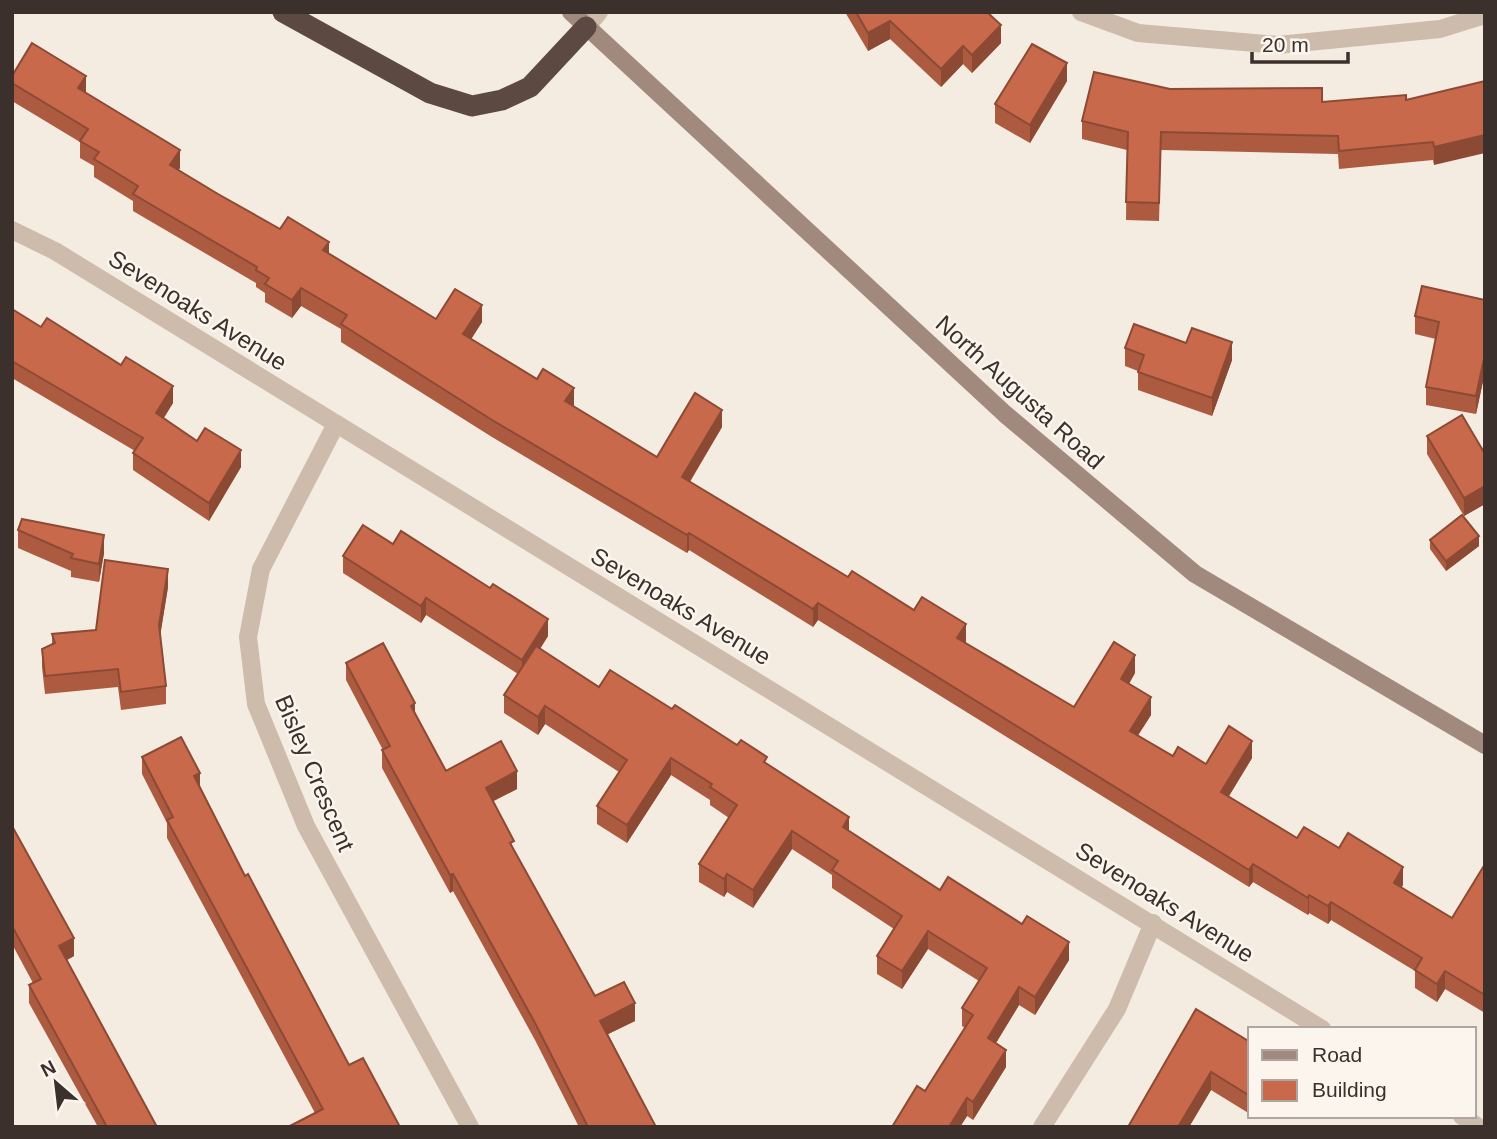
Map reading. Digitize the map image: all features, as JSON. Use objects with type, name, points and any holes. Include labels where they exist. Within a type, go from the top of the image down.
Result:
[{"type":"highway","points":[[283,12],[430,93],[472,106],[502,100],[530,87],[593,20]]},
{"type":"main road","name":"North Augusta Road","points":[[571,12],[593,20],[1006,414],[1195,574],[1485,746]]},
{"type":"street","points":[[1081,12],[1138,33],[1278,46],[1440,29],[1485,15]]},
{"type":"street","name":"Sevenoaks Avenue","points":[[12,230],[55,251],[1319,1027]]},
{"type":"street","name":"Bisley Crescent","points":[[336,424],[261,569],[248,637],[256,704],[306,826],[470,1127]]},
{"type":"street","points":[[1041,1127],[1117,1009],[1153,923]]},
{"type":"building","points":[[856,12],[987,12],[1001,25],[972,55],[963,46],[941,69],[890,21],[868,33]]},
{"type":"building","points":[[32,43],[86,76],[78,88],[180,150],[170,165],[218,194],[280,229],[288,217],[329,242],[323,250],[436,319],[455,289],[482,305],[463,334],[537,379],[543,369],[574,388],[565,401],[657,457],[695,393],[722,410],[682,477],[848,577],[852,571],[914,610],[922,597],[966,624],[957,638],[1074,707],[1114,642],[1135,655],[1121,679],[1151,697],[1130,731],[1173,756],[1178,747],[1206,764],[1229,726],[1252,741],[1221,792],[1297,838],[1304,827],[1339,848],[1348,833],[1403,867],[1394,883],[1452,918],[1485,864],[1485,995],[1445,971],[1437,984],[1415,970],[1422,958],[1331,902],[1328,906],[1309,895],[1308,898],[1253,864],[1249,870],[818,603],[813,609],[689,533],[687,535],[492,420],[341,324],[347,315],[301,288],[292,300],[265,284],[269,278],[256,270],[257,267],[133,194],[138,186],[94,159],[99,152],[80,141],[88,129],[12,83],[12,76]]},
{"type":"building","points":[[1032,44],[1067,63],[1030,125],[995,104]]},
{"type":"building","points":[[1094,72],[1170,89],[1322,88],[1322,102],[1406,95],[1406,100],[1485,81],[1485,135],[1434,147],[1433,142],[1339,151],[1338,136],[1161,132],[1159,203],[1126,202],[1128,132],[1082,121]]},
{"type":"building","points":[[1422,286],[1485,300],[1485,354],[1476,396],[1426,387],[1439,322],[1415,316]]},
{"type":"building","points":[[12,309],[41,327],[47,318],[121,365],[126,357],[173,386],[156,413],[197,441],[205,428],[241,450],[209,503],[133,453],[143,438],[12,361]]},
{"type":"building","points":[[1134,324],[1186,343],[1192,328],[1232,342],[1212,398],[1138,372],[1144,355],[1125,348]]},
{"type":"building","points":[[1462,415],[1485,454],[1485,486],[1464,498],[1427,436]]},
{"type":"building","points":[[1462,515],[1479,536],[1446,561],[1430,540]]},
{"type":"building","points":[[22,519],[104,535],[99,564],[71,558],[73,554],[18,530]]},
{"type":"building","points":[[363,525],[393,544],[401,531],[490,588],[493,584],[548,619],[522,660],[426,598],[421,606],[343,556]]},
{"type":"building","points":[[105,560],[168,569],[159,625],[166,686],[121,692],[118,669],[45,676],[42,649],[55,643],[52,634],[96,630]]},
{"type":"building","points":[[383,643],[415,703],[411,706],[446,771],[501,741],[517,771],[486,788],[514,841],[510,843],[595,996],[624,982],[635,1003],[600,1021],[656,1127],[588,1127],[535,1023],[382,750],[390,746],[346,663]]},
{"type":"building","points":[[536,646],[599,687],[610,670],[672,709],[675,705],[737,745],[741,740],[767,757],[764,762],[849,817],[843,827],[940,890],[948,877],[1022,924],[1027,916],[1069,942],[1035,997],[1019,987],[988,1038],[1006,1050],[973,1102],[967,1098],[949,1127],[892,1127],[917,1086],[925,1091],[973,1015],[962,1008],[987,968],[928,931],[902,971],[877,956],[902,916],[832,870],[838,861],[792,831],[753,890],[727,874],[724,879],[699,864],[737,805],[710,787],[712,784],[671,758],[627,825],[597,806],[627,760],[545,706],[538,717],[504,695]]},
{"type":"building","points":[[181,737],[200,773],[194,776],[245,876],[248,874],[349,1065],[363,1058],[400,1127],[288,1127],[323,1109],[167,820],[173,817],[142,757]]},
{"type":"building","points":[[12,826],[74,938],[59,946],[157,1127],[107,1127],[29,985],[41,979],[12,926]]},
{"type":"building","points":[[1196,1009],[1248,1041],[1248,1095],[1211,1072],[1178,1127],[1128,1127]]}]
